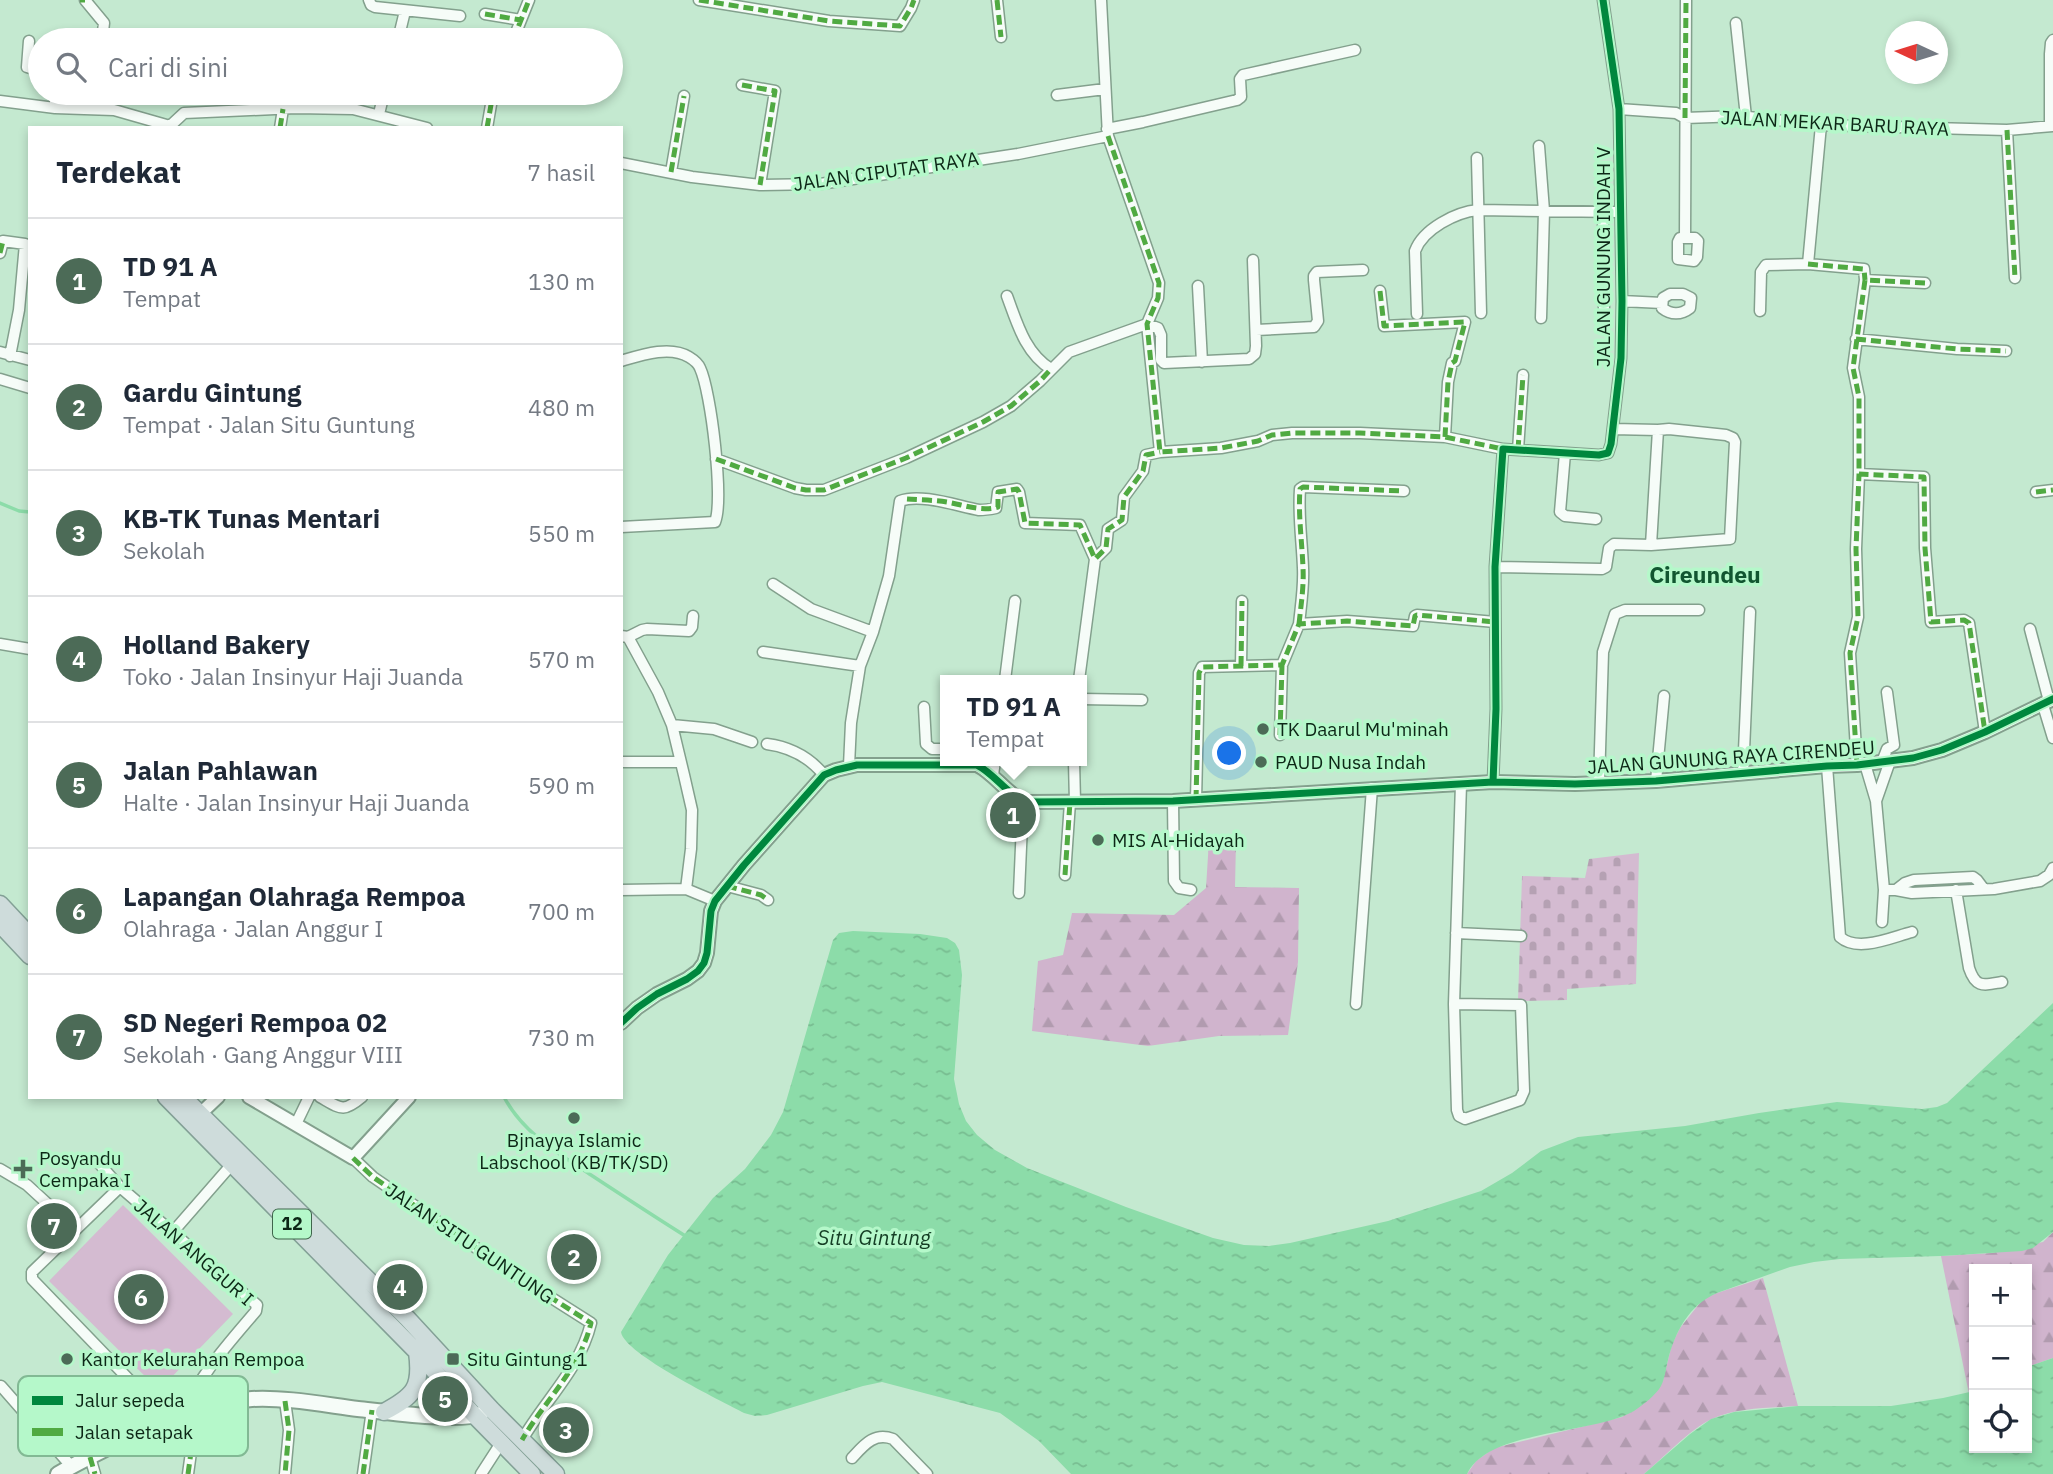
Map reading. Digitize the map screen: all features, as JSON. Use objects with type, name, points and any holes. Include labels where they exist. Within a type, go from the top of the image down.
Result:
[{"type":"highway","points":[[0,904],[28,934]]},
{"type":"highway","points":[[0,924],[28,954]]},
{"type":"highway","name":"12","points":[[168,1099],[417,1352],[532,1474]]},
{"type":"highway","name":"12","points":[[185,1099],[407,1318],[556,1474]]},
{"type":"highway","points":[[378,1411],[404,1401],[414,1390],[419,1370],[417,1352]]},
{"type":"main road","points":[[248,1400],[475,1416],[492,1410]]},
{"type":"main road","points":[[65,1470],[90,1457]]},
{"type":"street","points":[[83,0],[104,23],[104,28]]},
{"type":"street","points":[[369,0],[375,7],[460,16]]},
{"type":"street","points":[[518,28],[529,0]]},
{"type":"street","points":[[699,0],[829,21],[900,26],[914,0]]},
{"type":"street","points":[[997,0],[1001,37]]},
{"type":"street","points":[[1095,559],[1106,548],[1108,530],[1122,520],[1124,497],[1143,471],[1146,455],[1160,452],[1147,324],[1158,298],[1159,283],[1108,132],[1101,0]]},
{"type":"street","name":"JALAN GUNUNG INDAH V","points":[[1160,452],[1221,448],[1272,435],[1292,433],[1360,433],[1445,437],[1503,449],[1605,455],[1610,449],[1621,358],[1622,301],[1619,109],[1604,0]]},
{"type":"street","points":[[1685,238],[1686,0]]},
{"type":"street","points":[[401,28],[405,11]]},
{"type":"street","points":[[485,14],[521,20]]},
{"type":"street","points":[[1737,23],[1746,117]]},
{"type":"street","points":[[2052,126],[2050,54],[2053,40]]},
{"type":"street","name":"JALAN CIPUTAT RAYA","points":[[623,163],[692,177],[760,185],[820,184],[1018,154],[1237,100],[1241,97],[1240,79],[1243,75],[1356,50]]},
{"type":"street","points":[[743,85],[775,91],[760,185]]},
{"type":"street","points":[[1057,95],[1105,89]]},
{"type":"street","points":[[671,172],[684,96]]},
{"type":"street","points":[[0,101],[28,105]]},
{"type":"street","points":[[31,105],[114,110],[167,126]]},
{"type":"street","points":[[98,105],[98,109]]},
{"type":"street","points":[[379,114],[381,105]]},
{"type":"street","points":[[487,126],[492,105]]},
{"type":"street","points":[[280,126],[283,109]]},
{"type":"street","points":[[171,126],[184,113],[353,109],[419,126]]},
{"type":"street","name":"JALAN MEKAR BARU RAYA","points":[[1619,109],[1676,113],[1685,118],[1746,117],[1821,125],[2007,130],[2052,126]]},
{"type":"street","points":[[1808,264],[1821,125]]},
{"type":"street","points":[[2007,130],[2015,278]]},
{"type":"street","points":[[1539,146],[1544,211],[1541,318]]},
{"type":"street","points":[[1477,158],[1481,313]]},
{"type":"street","points":[[1417,314],[1415,251],[1418,244],[1438,225],[1459,213],[1478,210],[1620,212]]},
{"type":"street","points":[[1603,212],[1604,312]]},
{"type":"street","points":[[0,253],[3,241],[24,243],[19,310],[5,354],[28,359]]},
{"type":"street","points":[[716,462],[795,488],[824,490],[906,458],[982,422],[1011,406],[1069,352],[1147,324],[1158,328],[1161,360],[1164,363],[1249,359],[1255,354],[1256,330],[1253,260]]},
{"type":"street","points":[[1760,312],[1761,272],[1764,267],[1808,264],[1864,269],[1853,368],[1859,397],[1856,549],[1858,617],[1850,650],[1861,765],[1876,801],[1884,890],[1882,922]]},
{"type":"street","points":[[1256,330],[1314,327],[1318,321],[1314,280],[1317,272],[1363,270]]},
{"type":"street","points":[[1865,279],[1925,283]]},
{"type":"street","points":[[1198,286],[1202,362]]},
{"type":"street","points":[[1380,291],[1384,326],[1465,322],[1448,382],[1445,437]]},
{"type":"street","points":[[1007,296],[1025,342],[1040,362],[1051,369]]},
{"type":"street","points":[[1622,301],[1662,303]]},
{"type":"street","points":[[1856,339],[2006,351]]},
{"type":"street","points":[[623,361],[658,352],[679,353],[690,357],[699,365],[704,376],[712,418],[717,478],[715,522],[623,527]]},
{"type":"street","points":[[1518,450],[1523,375]]},
{"type":"street","points":[[0,379],[28,387]]},
{"type":"street","points":[[1495,567],[1602,569],[1606,567],[1611,545],[1614,544],[1651,545],[1730,539],[1735,442],[1733,438],[1669,429],[1613,429]]},
{"type":"street","points":[[1651,545],[1658,430]]},
{"type":"street","points":[[1493,782],[1496,709],[1495,567],[1503,449]]},
{"type":"street","points":[[1565,453],[1560,512],[1565,516],[1595,519]]},
{"type":"street","points":[[1859,474],[1924,477],[1925,548],[1931,622],[1965,620],[1969,623],[1985,732]]},
{"type":"street","points":[[1280,735],[1282,665],[1299,624],[1303,595],[1301,488],[1404,491]]},
{"type":"street","points":[[849,766],[851,723],[860,666],[889,576],[898,505],[902,499],[946,502],[979,510],[998,507],[998,492],[1017,489],[1025,523],[1080,525],[1095,559],[1080,675]]},
{"type":"street","points":[[2036,492],[2053,490]]},
{"type":"street","points":[[773,584],[811,609],[873,632]]},
{"type":"street","points":[[1006,675],[1015,601]]},
{"type":"street","points":[[1241,666],[1242,601]]},
{"type":"street","points":[[1599,783],[1603,652],[1615,614],[1625,610],[1699,610]]},
{"type":"street","points":[[1743,774],[1750,612]]},
{"type":"street","points":[[1299,624],[1347,621],[1413,626],[1417,615],[1495,622]]},
{"type":"street","points":[[686,889],[692,810],[672,725],[658,692],[625,637],[647,629],[689,631],[693,616]]},
{"type":"street","points":[[2030,629],[2048,702],[2053,738]]},
{"type":"street","points":[[0,644],[28,649]]},
{"type":"street","points":[[764,652],[860,666]]},
{"type":"street","points":[[1196,800],[1200,669],[1282,665]]},
{"type":"street","points":[[1876,801],[1886,761],[1886,749],[1894,745],[1886,692]]},
{"type":"street","points":[[1656,782],[1664,696]]},
{"type":"street","points":[[1087,699],[1142,700]]},
{"type":"street","name":"JALAN GUNUNG RAYA CIRENDEU","points":[[1023,801],[1173,801],[1493,782],[1656,782],[1861,765],[1913,758],[1942,750],[2048,702]]},
{"type":"street","points":[[924,707],[926,744],[940,749]]},
{"type":"street","points":[[672,725],[714,729],[752,742]]},
{"type":"street","points":[[767,744],[787,748],[805,758],[824,775]]},
{"type":"street","points":[[623,762],[680,762]]},
{"type":"street","points":[[623,1021],[657,994],[687,979],[704,962],[711,911],[715,901],[824,775],[849,766],[940,764]]},
{"type":"street","points":[[978,766],[993,775],[1023,801],[1019,893]]},
{"type":"street","points":[[993,775],[994,766]]},
{"type":"street","points":[[1065,874],[1074,766]]},
{"type":"street","points":[[1827,766],[1840,937],[1853,944],[1912,932]]},
{"type":"street","points":[[1454,1003],[1521,1005],[1524,1091],[1520,1100],[1465,1119],[1459,1116],[1457,1110],[1454,1003],[1461,784]]},
{"type":"street","points":[[1356,1004],[1372,789]]},
{"type":"street","points":[[1173,801],[1174,881],[1179,888],[1191,890]]},
{"type":"street","points":[[1884,890],[1912,893],[1994,889],[2040,881],[2049,875],[2053,868]]},
{"type":"street","points":[[1896,890],[1914,880],[1973,877],[1983,888]]},
{"type":"street","points":[[727,886],[761,895],[768,900]]},
{"type":"street","points":[[623,890],[686,889],[715,901]]},
{"type":"street","points":[[1956,890],[1972,978],[1983,985],[2002,982]]},
{"type":"street","points":[[1456,933],[1521,936]]},
{"type":"street","points":[[200,1114],[216,1099]]},
{"type":"street","points":[[253,1099],[353,1158],[408,1099]]},
{"type":"street","points":[[296,1124],[308,1099]]},
{"type":"street","points":[[323,1099],[343,1108],[349,1108],[360,1099]]},
{"type":"street","name":"JALAN SITU GUNTUNG","points":[[353,1158],[373,1177],[517,1276],[591,1323],[576,1362],[522,1440]]},
{"type":"street","points":[[96,1160],[120,1187]]},
{"type":"street","points":[[172,1233],[233,1163]]},
{"type":"street","points":[[0,1169],[27,1185],[75,1229]]},
{"type":"street","name":"JALAN ANGGUR I","points":[[126,1376],[32,1279],[32,1272],[120,1187],[257,1306],[256,1311],[204,1376]]},
{"type":"street","points":[[1,1386],[18,1406]]},
{"type":"street","points":[[285,1401],[289,1430],[285,1474]]},
{"type":"street","points":[[363,1474],[378,1411]]},
{"type":"street","points":[[852,1458],[868,1441],[886,1437],[893,1439],[927,1474]]},
{"type":"street","points":[[481,1474],[501,1443]]},
{"type":"street","points":[[188,1474],[189,1456]]},
{"type":"street","points":[[90,1457],[94,1474]]},
{"type":"green space","points":[[1209,840],[1236,842],[1235,887],[1299,888],[1298,962],[1288,1035],[1219,1036],[1148,1046],[1032,1031],[1038,961],[1063,955],[1072,913],[1174,915],[1206,888]]},
{"type":"green space","points":[[1639,853],[1636,984],[1567,989],[1567,1000],[1518,1001],[1522,876],[1585,878],[1589,859]]},
{"type":"green space","points":[[123,1205],[233,1314],[173,1376],[145,1376],[49,1281]]},
{"type":"green space","points":[[2053,1232],[2053,1358],[2032,1365],[2032,1264],[1969,1264],[1969,1394],[1941,1256],[1992,1253],[2043,1242]]},
{"type":"green space","points":[[1763,1278],[1798,1406],[1744,1410],[1712,1419],[1686,1436],[1644,1474],[1467,1474],[1476,1461],[1494,1448],[1622,1417],[1663,1380],[1672,1344],[1680,1328],[1706,1297]]},
{"type":"water","name":"Situ Gintung","points":[[853,931],[920,934],[947,938],[955,943],[959,950],[962,975],[954,1079],[966,1121],[977,1135],[995,1150],[1027,1168],[1126,1207],[1213,1238],[1244,1245],[1290,1243],[1388,1221],[1481,1191],[1512,1173],[1541,1151],[1578,1137],[1685,1126],[1837,1102],[1922,1109],[1937,1107],[1947,1103],[2053,1003],[2053,1232],[2033,1248],[2022,1251],[1814,1262],[1790,1267],[1717,1293],[1707,1298],[1685,1320],[1671,1350],[1661,1386],[1638,1409],[1616,1419],[1518,1441],[1496,1449],[1478,1459],[1467,1474],[1071,1474],[1039,1441],[1000,1413],[882,1382],[767,1415],[755,1416],[744,1413],[655,1364],[626,1341],[621,1332],[668,1255],[713,1198],[745,1169],[771,1135],[783,1112],[833,940],[839,933]]},
{"type":"water","points":[[2053,1358],[2053,1474],[1644,1474],[1711,1419],[1734,1412],[1798,1406],[1891,1406],[1969,1392],[1969,1453],[2032,1453],[2032,1365]]},
{"type":"waterway","points":[[0,503],[28,512]]},
{"type":"waterway","points":[[505,1099],[521,1121],[543,1142],[687,1237]]},
{"type":"marked path","points":[[80,0],[85,0]]},
{"type":"marked path","points":[[518,28],[529,0]]},
{"type":"marked path","points":[[699,0],[829,21],[900,26],[914,0]]},
{"type":"marked path","points":[[997,0],[1001,37]]},
{"type":"marked path","points":[[1685,118],[1686,0]]},
{"type":"marked path","points":[[485,14],[521,20]]},
{"type":"marked path","points":[[742,85],[775,91],[760,185]]},
{"type":"marked path","points":[[671,172],[684,96]]},
{"type":"marked path","points":[[487,126],[491,105]]},
{"type":"marked path","points":[[280,126],[283,109]]},
{"type":"marked path","points":[[2007,130],[2015,278]]},
{"type":"marked path","points":[[1108,136],[1159,283],[1158,298],[1147,324],[1160,452],[1221,448],[1258,441],[1272,435],[1292,433],[1445,437],[1503,449]]},
{"type":"marked path","points":[[0,253],[3,241]]},
{"type":"marked path","points":[[1808,264],[1864,269],[1865,280]]},
{"type":"marked path","points":[[1925,283],[1865,280],[1853,368],[1859,397],[1859,474],[1924,477],[1925,548],[1931,622],[1964,620],[1969,623],[1985,732]]},
{"type":"marked path","points":[[1380,291],[1384,326],[1465,322],[1448,382],[1445,437]]},
{"type":"marked path","points":[[1856,339],[2006,351]]},
{"type":"marked path","points":[[716,459],[795,488],[824,490],[906,458],[983,422],[1011,406],[1051,369]]},
{"type":"marked path","points":[[1518,450],[1523,375]]},
{"type":"marked path","points":[[907,499],[992,508],[998,507],[998,492],[1017,489],[1025,523],[1080,525],[1095,559],[1106,548],[1108,529],[1122,520],[1124,497],[1143,471],[1146,455],[1160,452]]},
{"type":"marked path","points":[[1857,765],[1850,653],[1858,617],[1856,549],[1859,474]]},
{"type":"marked path","points":[[1299,624],[1303,575],[1300,489],[1404,491]]},
{"type":"marked path","points":[[2036,492],[2053,490]]},
{"type":"marked path","points":[[1241,666],[1242,601]]},
{"type":"marked path","points":[[1196,800],[1199,673],[1202,667],[1282,665],[1299,624],[1347,621],[1413,626],[1417,615],[1495,622]]},
{"type":"marked path","points":[[1280,735],[1282,665]]},
{"type":"marked path","points":[[1065,875],[1070,802]]},
{"type":"marked path","points":[[727,886],[761,895],[768,900]]},
{"type":"marked path","points":[[353,1158],[373,1177],[517,1276],[591,1323],[579,1355],[522,1440]]},
{"type":"marked path","points":[[285,1401],[289,1430],[285,1474]]},
{"type":"marked path","points":[[363,1474],[372,1410]]},
{"type":"marked path","points":[[188,1474],[190,1456]]},
{"type":"marked path","points":[[90,1457],[95,1474]]},
{"type":"cycle path","points":[[1493,782],[1496,709],[1495,567],[1503,449],[1599,455],[1608,453],[1611,444],[1621,358],[1619,109],[1603,0]]},
{"type":"cycle path","points":[[978,766],[1014,795],[1027,802],[1173,801],[1493,782],[1575,784],[1656,781],[1913,758],[1942,750],[1985,732],[2053,699]]},
{"type":"cycle path","points":[[623,1021],[657,994],[698,971],[707,953],[711,911],[715,901],[824,775],[857,765],[940,765]]},
{"type":"place","name":"TK Daarul Mu'minah","points":[[1263,729]]},
{"type":"place","name":"PAUD Nusa Indah","points":[[1261,762]]},
{"type":"place","name":"TD 91 A","points":[[1013,815]]},
{"type":"place","name":"MIS Al-Hidayah","points":[[1098,840]]},
{"type":"place","name":"Bjnayya Islamic Labschool (KB/TK/SD)","points":[[574,1118]]},
{"type":"place","name":"Posyandu Cempaka I","points":[[23,1169]]},
{"type":"place","name":"SD Negeri Rempoa 02","points":[[54,1226]]},
{"type":"place","name":"Gardu Gintung","points":[[574,1257]]},
{"type":"place","name":"Holland Bakery","points":[[400,1287]]},
{"type":"place","name":"Lapangan Olahraga Rempoa","points":[[141,1297]]},
{"type":"place","name":"Kantor Kelurahan Rempoa","points":[[67,1359]]},
{"type":"place","name":"Situ Gintung 1","points":[[453,1359]]},
{"type":"place","name":"Jalan Pahlawan","points":[[445,1399]]},
{"type":"place","name":"KB-TK Tunas Mentari","points":[[566,1430]]},
{"type":"district","name":"Cireundeu","points":[[1705,575]]}]
